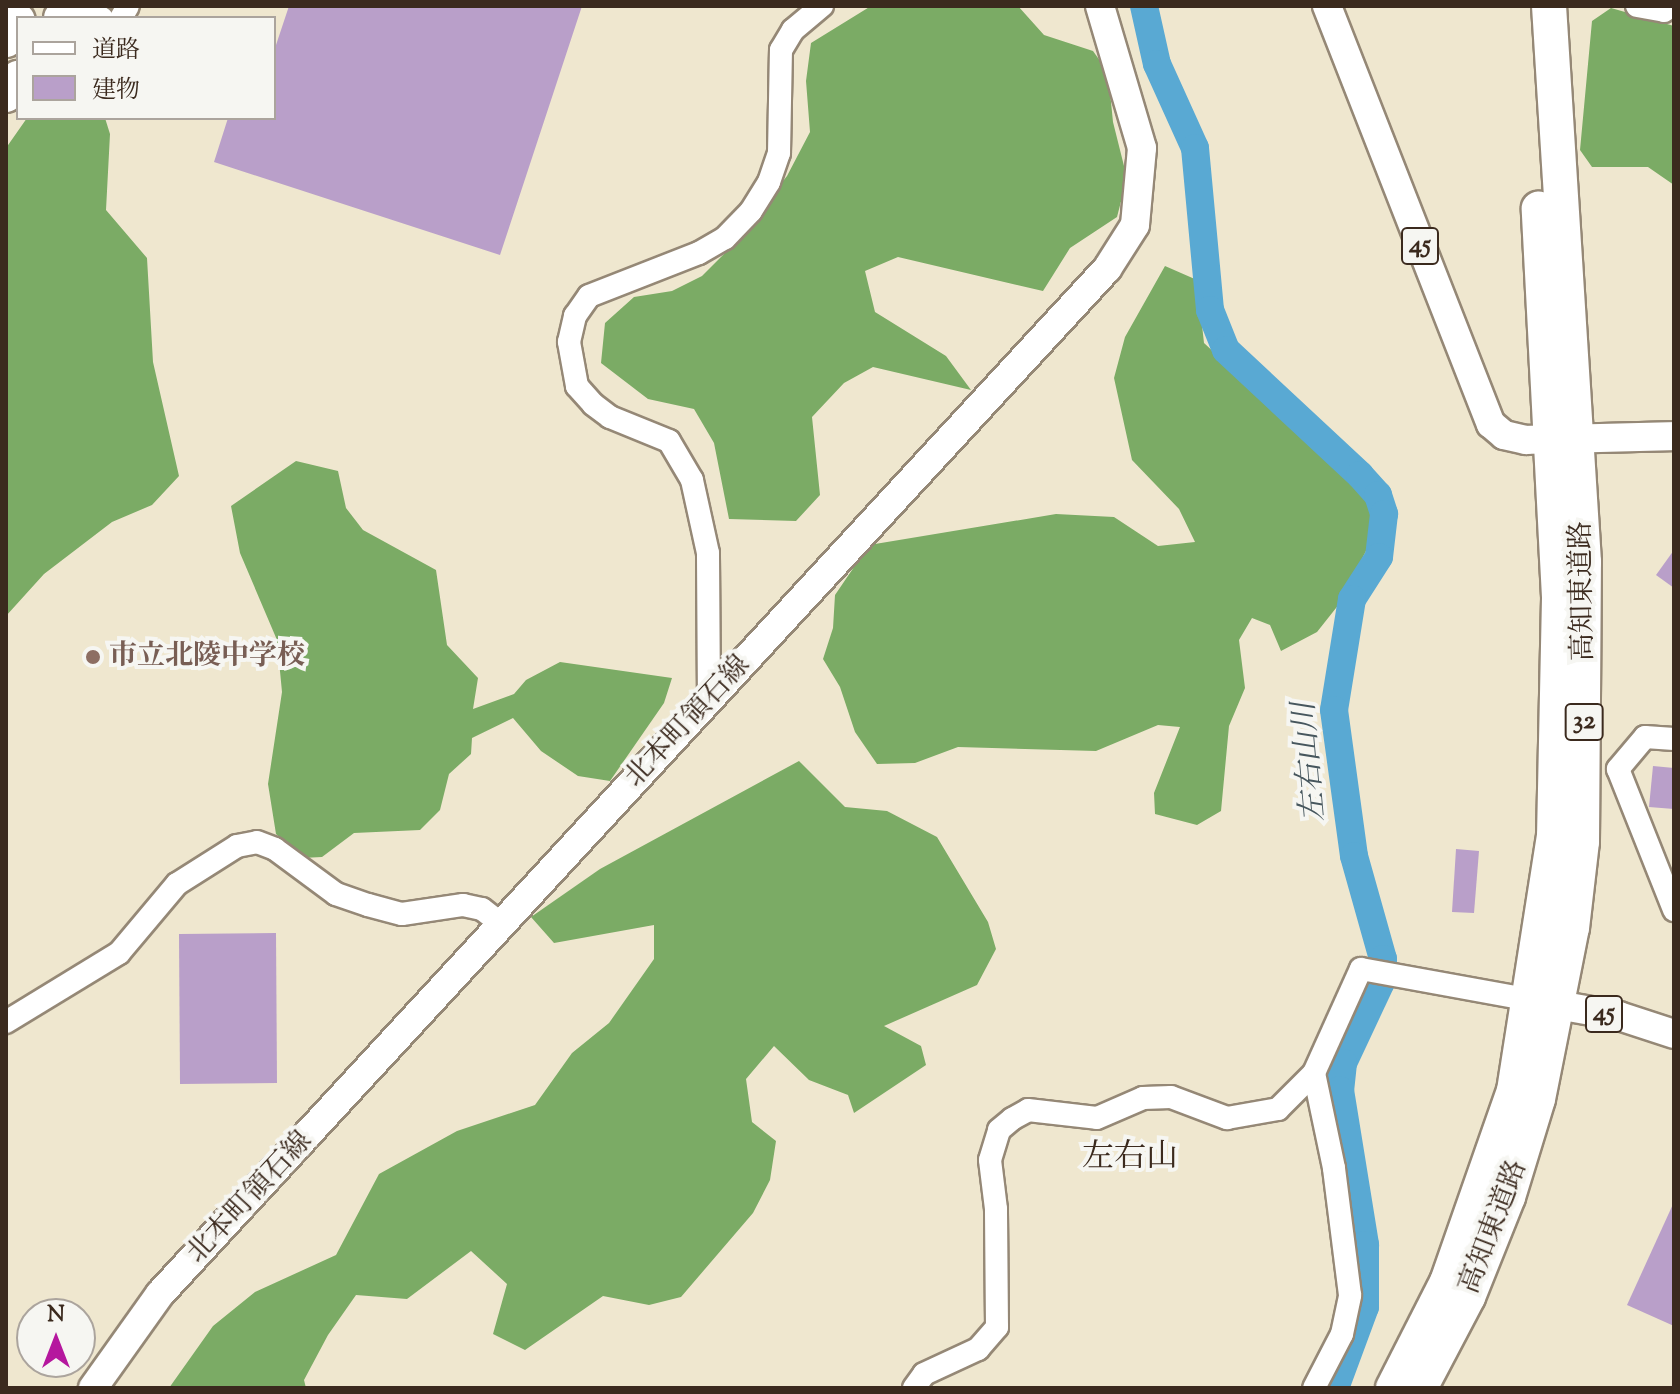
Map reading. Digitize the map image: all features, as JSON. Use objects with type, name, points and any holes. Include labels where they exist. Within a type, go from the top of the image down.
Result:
[{"type":"highway","name":"高知東道路","points":[[1528,6],[1565,438]]},
{"type":"highway","name":"高知東道路","points":[[1420,1388],[1468,1297],[1508,1197],[1538,1099],[1554,837],[1565,438],[1549,6]]},
{"type":"highway","points":[[6,40],[16,22]]},
{"type":"highway","name":"高知東道路","points":[[1393,1388],[1447,1282],[1485,1184],[1545,1003]]},
{"type":"main road","name":"北本町領石線","points":[[93,1388],[160,1294],[1107,269],[1135,225],[1142,148],[1100,6]]},
{"type":"main road","name":"45","points":[[1327,6],[1491,424],[1504,435],[1565,438]]},
{"type":"main road","points":[[1565,438],[1674,436]]},
{"type":"main road","name":"45","points":[[1545,1003],[1674,1034]]},
{"type":"street","points":[[81,6],[98,16]]},
{"type":"street","points":[[709,700],[708,553],[692,480],[669,441],[610,417],[593,404],[577,386],[569,342],[575,316],[589,296],[699,253],[725,238],[751,211],[779,153],[781,50],[793,30],[822,6]]},
{"type":"street","points":[[1637,6],[1664,11],[1670,6]]},
{"type":"street","points":[[1674,739],[1645,737],[1618,769],[1674,910]]},
{"type":"street","points":[[6,1022],[119,953],[177,884],[237,846],[257,842],[275,849],[336,894],[368,905],[402,914],[463,905],[482,909],[500,923]]},
{"type":"street","points":[[914,1388],[924,1374],[978,1349],[997,1327],[996,1209],[990,1160],[999,1130],[1012,1119],[1028,1110],[1097,1118],[1126,1102],[1171,1097],[1227,1118],[1257,1117],[1278,1109],[1314,1073],[1337,1027],[1354,977],[1381,970],[1545,1003]]},
{"type":"street","points":[[1314,1073],[1334,1168],[1350,1295],[1342,1334],[1314,1388]]},
{"type":"green space","points":[[871,6],[1018,6],[1044,35],[1093,51],[1108,72],[1113,122],[1127,178],[1117,217],[1070,248],[1043,291],[898,257],[865,271],[875,312],[946,356],[971,390],[873,367],[844,383],[812,417],[820,495],[796,521],[729,519],[714,443],[694,409],[648,399],[601,363],[605,323],[634,297],[672,291],[702,276],[728,250],[787,176],[810,132],[806,81],[811,43]]},
{"type":"green space","points":[[1611,8],[1674,26],[1674,185],[1648,167],[1592,167],[1580,150],[1592,21]]},
{"type":"green space","points":[[26,120],[106,120],[110,134],[106,210],[147,258],[153,362],[179,476],[152,505],[112,522],[44,574],[6,616],[6,148]]},
{"type":"green space","points":[[1165,266],[1197,280],[1204,343],[1353,481],[1368,500],[1375,533],[1340,603],[1317,632],[1281,651],[1270,625],[1252,618],[1239,640],[1245,688],[1229,726],[1221,811],[1197,825],[1155,814],[1154,793],[1180,727],[1158,725],[1096,751],[958,747],[915,763],[877,764],[855,732],[840,687],[823,659],[833,628],[835,595],[869,545],[1056,514],[1114,517],[1158,546],[1195,542],[1179,509],[1132,460],[1114,378],[1125,337]]},
{"type":"green space","points":[[296,461],[338,471],[346,508],[363,530],[436,570],[447,645],[478,678],[473,709],[514,694],[526,680],[560,662],[672,678],[664,703],[610,781],[578,776],[541,751],[513,718],[472,738],[471,754],[449,774],[440,810],[420,830],[354,833],[322,857],[302,858],[276,834],[268,784],[282,692],[277,640],[240,553],[231,506]]},
{"type":"green space","points":[[799,761],[845,807],[887,811],[937,837],[988,922],[996,949],[977,985],[884,1026],[921,1046],[926,1065],[854,1113],[848,1095],[809,1080],[774,1046],[746,1079],[752,1122],[776,1141],[770,1180],[753,1213],[681,1297],[649,1305],[603,1296],[525,1350],[493,1334],[507,1284],[471,1251],[407,1299],[356,1295],[328,1335],[304,1380],[306,1388],[169,1388],[213,1326],[255,1292],[336,1255],[379,1174],[457,1131],[535,1105],[572,1053],[609,1023],[654,959],[654,925],[554,943],[531,917],[600,869]]},
{"type":"building","points":[[289,6],[582,6],[500,255],[214,162],[227,120],[276,120],[276,45]]},
{"type":"building","points":[[1674,550],[1674,588],[1656,575]]},
{"type":"building","points":[[1653,766],[1674,768],[1674,809],[1649,807]]},
{"type":"building","points":[[1456,849],[1479,851],[1474,913],[1452,912]]},
{"type":"building","points":[[276,933],[277,1083],[180,1084],[179,934]]},
{"type":"building","points":[[1674,1202],[1674,1326],[1627,1305]]},
{"type":"waterway","name":"左右山川","points":[[1144,6],[1157,64],[1195,148],[1210,310],[1226,350],[1360,475],[1378,495],[1384,514],[1379,557],[1352,599],[1334,710],[1354,856],[1383,959],[1381,982],[1343,1063],[1340,1090],[1365,1245],[1365,1307],[1335,1388]]},
{"type":"place","name":"市立北陵中学校","points":[[93,657]]},
{"type":"district","name":"左右山","points":[[1130,1158]]}]
